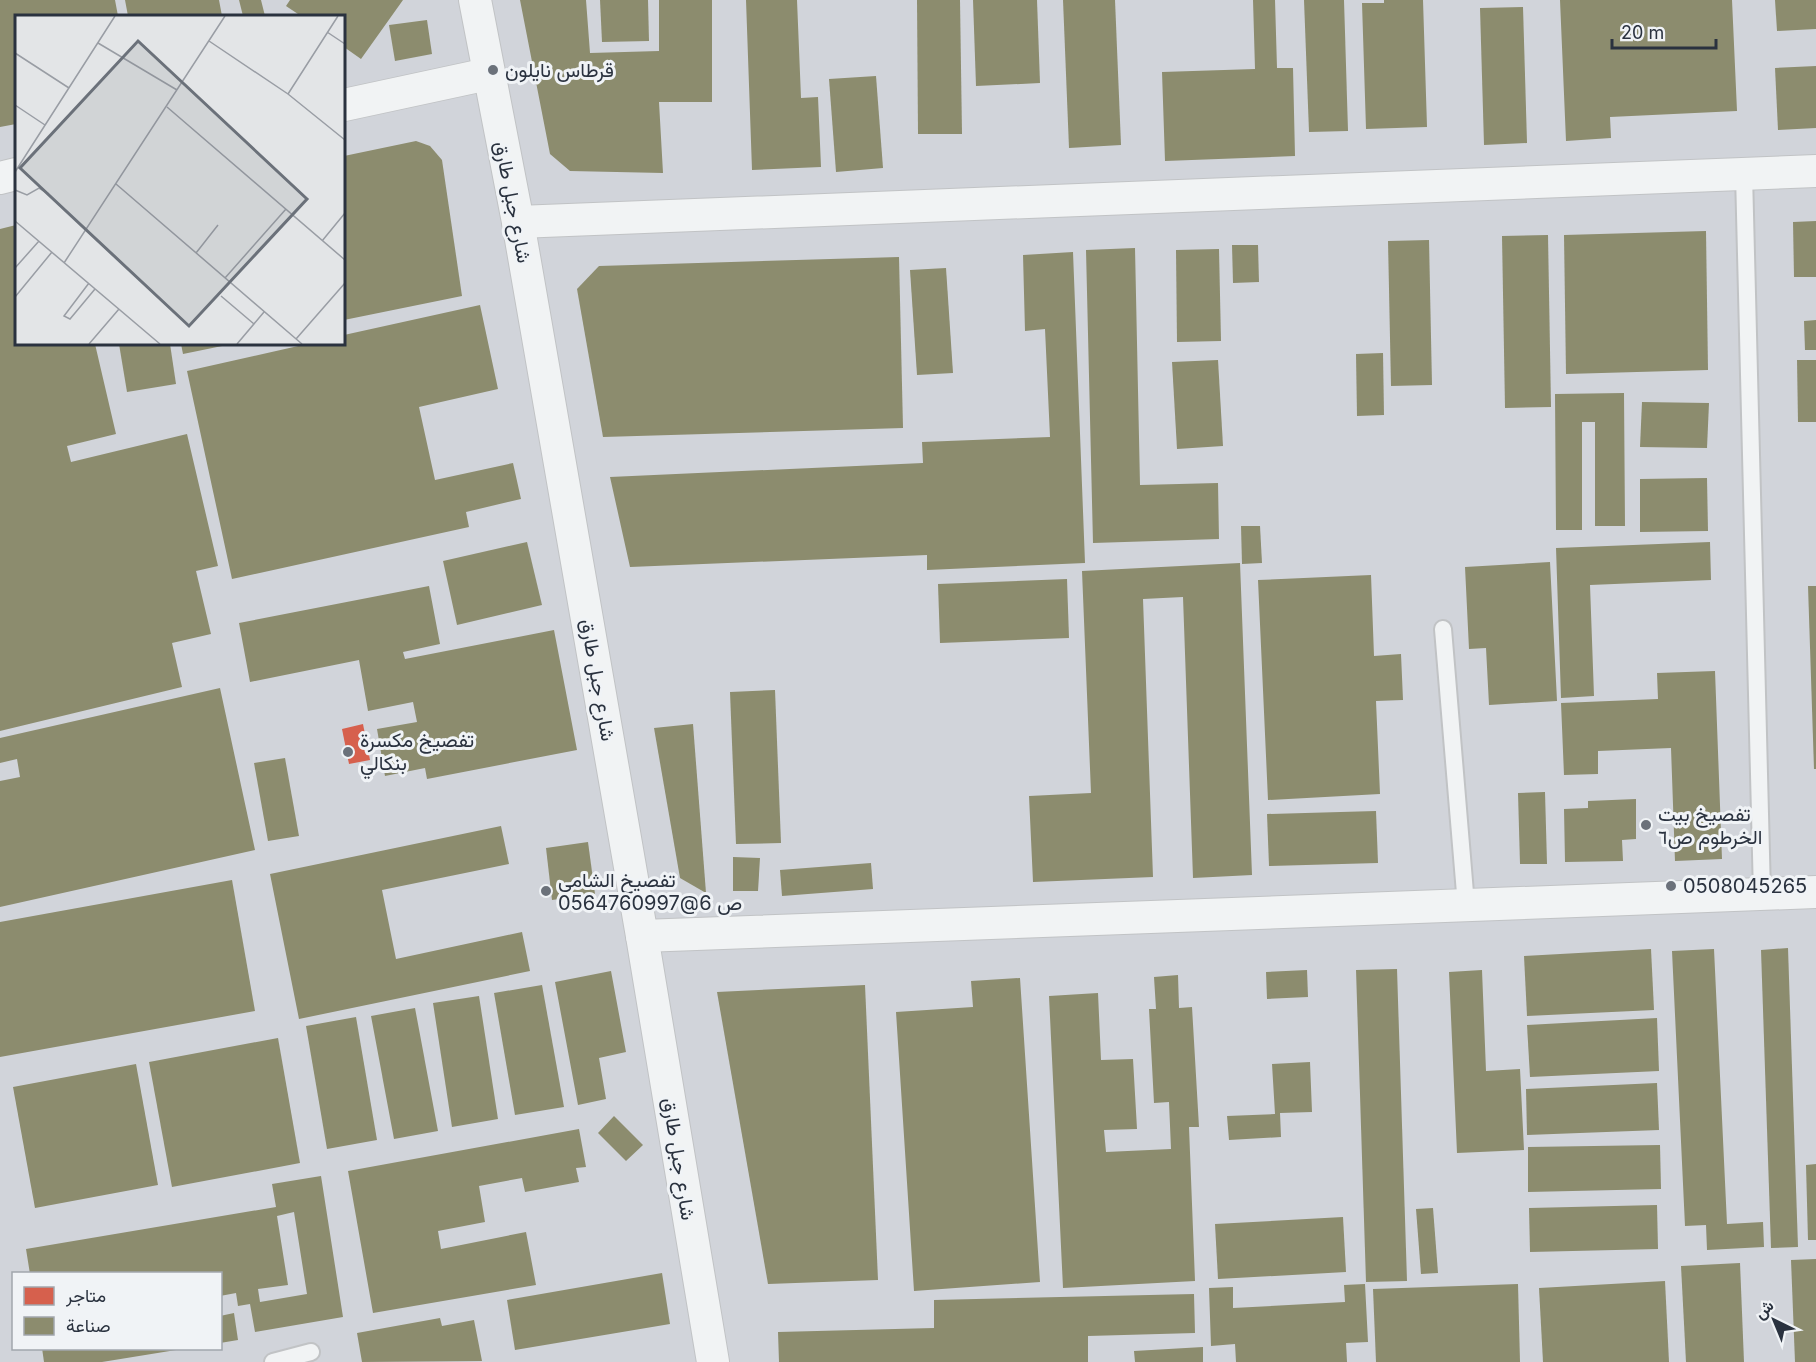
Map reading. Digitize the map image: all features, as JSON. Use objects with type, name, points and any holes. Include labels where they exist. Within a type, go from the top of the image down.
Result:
[{"type":"street","name":"شارع جبل طارق","points":[[475,0],[518,222],[642,936],[712,1362]]},
{"type":"street","points":[[345,105],[488,74]]},
{"type":"street","points":[[518,222],[1816,171]]},
{"type":"street","points":[[0,178],[15,174]]},
{"type":"street","points":[[642,936],[1816,892]]},
{"type":"lane","points":[[1744,174],[1762,894]]},
{"type":"lane","points":[[1443,629],[1466,905]]},
{"type":"lane","points":[[273,1362],[311,1352]]},
{"type":"shaded area","points":[[0,0],[1816,0],[1816,1362],[0,1362]]},
{"type":"building: متاجر","points":[[363,724],[370,760],[349,764],[342,729]]},
{"type":"building: صناعة","points":[[0,0],[115,0],[118,15],[15,15],[15,124],[0,127]]},
{"type":"building: صناعة","points":[[125,0],[219,0],[222,15],[128,15]]},
{"type":"building: صناعة","points":[[239,0],[261,0],[265,15],[243,15]]},
{"type":"building: صناعة","points":[[290,0],[403,0],[361,59],[345,48],[345,15],[300,15],[286,6]]},
{"type":"building: صناعة","points":[[520,0],[586,0],[590,53],[659,51],[659,0],[712,0],[712,102],[659,102],[663,173],[570,171],[550,154]]},
{"type":"building: صناعة","points":[[600,0],[648,0],[649,41],[602,42]]},
{"type":"building: صناعة","points":[[746,0],[797,0],[801,98],[818,97],[821,167],[752,170]]},
{"type":"building: صناعة","points":[[917,0],[960,0],[962,134],[918,134]]},
{"type":"building: صناعة","points":[[973,0],[1037,0],[1040,83],[976,86]]},
{"type":"building: صناعة","points":[[1063,0],[1115,0],[1121,145],[1069,148]]},
{"type":"building: صناعة","points":[[1253,0],[1275,0],[1277,68],[1293,68],[1295,156],[1165,161],[1162,72],[1255,69]]},
{"type":"building: صناعة","points":[[1304,0],[1344,0],[1348,131],[1309,132]]},
{"type":"building: صناعة","points":[[1384,0],[1423,0],[1427,127],[1366,129],[1362,3],[1384,3]]},
{"type":"building: صناعة","points":[[1560,0],[1732,0],[1737,111],[1610,117],[1611,138],[1566,141]]},
{"type":"building: صناعة","points":[[1775,0],[1816,0],[1816,29],[1777,31]]},
{"type":"building: صناعة","points":[[1523,7],[1527,143],[1484,145],[1480,8]]},
{"type":"building: صناعة","points":[[427,20],[432,54],[395,61],[389,25]]},
{"type":"building: صناعة","points":[[1816,66],[1816,128],[1778,130],[1775,68]]},
{"type":"building: صناعة","points":[[876,76],[883,168],[836,172],[829,79]]},
{"type":"building: صناعة","points":[[416,141],[430,146],[442,160],[462,296],[345,320],[345,156]]},
{"type":"building: صناعة","points":[[1816,221],[1816,277],[1794,277],[1793,222]]},
{"type":"building: صناعة","points":[[15,225],[15,345],[95,345],[116,434],[67,446],[71,462],[187,434],[218,566],[196,571],[211,634],[172,643],[182,687],[0,731],[0,229]]},
{"type":"building: صناعة","points":[[1706,231],[1708,370],[1566,374],[1564,235]]},
{"type":"building: صناعة","points":[[1548,235],[1551,407],[1505,408],[1502,236]]},
{"type":"building: صناعة","points":[[1429,240],[1432,385],[1391,386],[1388,241]]},
{"type":"building: صناعة","points":[[1232,245],[1258,245],[1259,282],[1233,283]]},
{"type":"building: صناعة","points":[[1135,248],[1140,485],[1218,483],[1219,539],[1093,543],[1086,250]]},
{"type":"building: صناعة","points":[[1219,249],[1221,341],[1177,342],[1176,250]]},
{"type":"building: صناعة","points":[[1073,252],[1085,563],[927,570],[927,555],[630,567],[610,477],[923,463],[922,442],[1050,437],[1045,329],[1025,331],[1023,255]]},
{"type":"building: صناعة","points":[[899,257],[903,428],[603,437],[577,289],[599,266]]},
{"type":"building: صناعة","points":[[946,268],[953,373],[917,375],[910,270]]},
{"type":"building: صناعة","points":[[480,305],[498,389],[419,407],[435,480],[513,463],[521,499],[466,512],[469,527],[232,579],[187,371],[303,345],[345,345],[345,335]]},
{"type":"building: صناعة","points":[[1816,320],[1816,350],[1805,350],[1804,321]]},
{"type":"building: صناعة","points":[[119,345],[170,345],[176,384],[127,392]]},
{"type":"building: صناعة","points":[[181,345],[227,345],[183,354]]},
{"type":"building: صناعة","points":[[1383,353],[1384,415],[1357,416],[1356,354]]},
{"type":"building: صناعة","points":[[1218,360],[1223,446],[1177,449],[1172,362]]},
{"type":"building: صناعة","points":[[1797,360],[1816,360],[1816,422],[1798,422]]},
{"type":"building: صناعة","points":[[1624,393],[1625,526],[1595,526],[1595,422],[1582,422],[1582,530],[1556,530],[1555,394]]},
{"type":"building: صناعة","points":[[1642,402],[1709,403],[1707,448],[1640,447]]},
{"type":"building: صناعة","points":[[1707,478],[1708,531],[1640,532],[1640,479]]},
{"type":"building: صناعة","points":[[1241,526],[1260,526],[1262,563],[1242,564]]},
{"type":"building: صناعة","points":[[527,542],[542,605],[457,625],[443,561]]},
{"type":"building: صناعة","points":[[1710,542],[1711,580],[1590,585],[1594,696],[1561,698],[1556,548]]},
{"type":"building: صناعة","points":[[1550,562],[1557,701],[1489,705],[1486,648],[1469,649],[1465,567]]},
{"type":"building: صناعة","points":[[1240,563],[1252,875],[1193,878],[1183,597],[1143,599],[1153,877],[1033,882],[1029,796],[1091,793],[1082,571]]},
{"type":"building: صناعة","points":[[1371,575],[1374,656],[1401,654],[1403,700],[1376,701],[1380,794],[1268,800],[1258,580]]},
{"type":"building: صناعة","points":[[1067,579],[1069,638],[940,643],[938,584]]},
{"type":"building: صناعة","points":[[429,586],[440,644],[403,652],[405,659],[554,630],[577,750],[427,779],[425,768],[385,776],[377,729],[417,722],[413,702],[368,711],[359,660],[250,682],[239,623]]},
{"type":"building: صناعة","points":[[1808,586],[1816,586],[1816,769],[1814,769]]},
{"type":"building: صناعة","points":[[1715,671],[1722,859],[1675,861],[1671,748],[1598,751],[1598,774],[1564,775],[1561,703],[1658,699],[1657,673]]},
{"type":"building: صناعة","points":[[220,688],[255,850],[0,907],[0,781],[20,777],[17,759],[0,763],[0,738]]},
{"type":"building: صناعة","points":[[775,690],[781,843],[736,844],[730,692]]},
{"type":"building: صناعة","points":[[693,724],[706,893],[680,878],[654,728]]},
{"type":"building: صناعة","points":[[285,758],[299,836],[268,841],[254,763]]},
{"type":"building: صناعة","points":[[1545,792],[1547,864],[1520,864],[1518,793]]},
{"type":"building: صناعة","points":[[1636,799],[1636,839],[1622,840],[1623,861],[1565,862],[1564,809],[1588,808],[1588,801]]},
{"type":"building: صناعة","points":[[1376,811],[1378,863],[1269,866],[1267,814]]},
{"type":"building: صناعة","points":[[501,826],[509,864],[382,890],[396,959],[522,932],[530,971],[299,1019],[270,874]]},
{"type":"building: صناعة","points":[[588,842],[595,894],[552,900],[546,848]]},
{"type":"building: صناعة","points":[[733,857],[760,858],[758,891],[733,891]]},
{"type":"building: صناعة","points":[[871,863],[873,889],[782,896],[780,870]]},
{"type":"building: صناعة","points":[[232,880],[255,1011],[0,1057],[0,922]]},
{"type":"building: صناعة","points":[[1788,948],[1798,1247],[1771,1248],[1761,950]]},
{"type":"building: صناعة","points":[[1651,949],[1654,1010],[1527,1016],[1524,956]]},
{"type":"building: صناعة","points":[[1714,949],[1727,1224],[1763,1222],[1764,1247],[1707,1250],[1706,1225],[1685,1226],[1672,951]]},
{"type":"building: صناعة","points":[[1397,969],[1407,1281],[1366,1282],[1356,970]]},
{"type":"building: صناعة","points":[[1307,970],[1308,997],[1267,999],[1266,972]]},
{"type":"building: صناعة","points":[[1482,970],[1486,1071],[1520,1069],[1524,1150],[1457,1153],[1449,972]]},
{"type":"building: صناعة","points":[[611,971],[626,1052],[599,1058],[606,1099],[578,1105],[555,982]]},
{"type":"building: صناعة","points":[[1178,975],[1179,1008],[1192,1007],[1199,1127],[1189,1127],[1195,1281],[1063,1288],[1049,996],[1098,993],[1101,1060],[1133,1059],[1137,1129],[1104,1130],[1106,1152],[1171,1149],[1169,1102],[1154,1103],[1149,1009],[1156,1009],[1154,977]]},
{"type":"building: صناعة","points":[[1020,978],[1040,1282],[914,1291],[896,1012],[973,1007],[971,981]]},
{"type":"building: صناعة","points":[[542,985],[564,1107],[515,1115],[494,993]]},
{"type":"building: صناعة","points":[[865,985],[878,1280],[768,1284],[717,992]]},
{"type":"building: صناعة","points":[[479,996],[498,1119],[452,1127],[433,1003]]},
{"type":"building: صناعة","points":[[415,1008],[438,1131],[394,1139],[371,1016]]},
{"type":"building: صناعة","points":[[356,1017],[377,1140],[327,1149],[306,1026]]},
{"type":"building: صناعة","points":[[1657,1018],[1659,1071],[1530,1077],[1527,1025]]},
{"type":"building: صناعة","points":[[278,1038],[300,1163],[172,1187],[149,1062]]},
{"type":"building: صناعة","points":[[1310,1062],[1312,1112],[1280,1113],[1281,1137],[1229,1140],[1227,1116],[1275,1114],[1272,1064]]},
{"type":"building: صناعة","points":[[136,1064],[158,1185],[35,1208],[13,1087]]},
{"type":"building: صناعة","points":[[1657,1083],[1659,1130],[1527,1135],[1526,1089]]},
{"type":"building: صناعة","points":[[614,1116],[643,1145],[626,1161],[598,1133]]},
{"type":"building: صناعة","points":[[579,1129],[586,1167],[576,1168],[579,1182],[525,1192],[522,1178],[479,1186],[485,1222],[438,1231],[441,1249],[526,1232],[536,1285],[373,1313],[348,1171]]},
{"type":"building: صناعة","points":[[1660,1145],[1661,1189],[1528,1192],[1528,1147]]},
{"type":"building: صناعة","points":[[1816,1164],[1816,1240],[1808,1240],[1806,1165]]},
{"type":"building: صناعة","points":[[321,1176],[343,1317],[255,1332],[250,1304],[238,1306],[236,1293],[222,1296],[222,1272],[30,1272],[26,1249],[276,1207],[272,1184]],"holes":[[[294,1212],[307,1294],[260,1302],[258,1289],[288,1285],[277,1216]]]},
{"type":"building: صناعة","points":[[1657,1205],[1658,1249],[1530,1252],[1529,1208]]},
{"type":"building: صناعة","points":[[1433,1208],[1438,1273],[1421,1274],[1416,1209]]},
{"type":"building: صناعة","points":[[1343,1217],[1346,1272],[1218,1279],[1215,1224]]},
{"type":"building: صناعة","points":[[1816,1259],[1816,1362],[1795,1362],[1791,1260]]},
{"type":"building: صناعة","points":[[1740,1263],[1744,1362],[1686,1362],[1681,1266]]},
{"type":"building: صناعة","points":[[662,1273],[670,1324],[515,1350],[507,1300]]},
{"type":"building: صناعة","points":[[1665,1281],[1669,1362],[1543,1362],[1539,1288]]},
{"type":"building: صناعة","points":[[1365,1284],[1368,1342],[1346,1343],[1347,1362],[1236,1362],[1235,1344],[1211,1346],[1209,1288],[1233,1287],[1233,1308],[1345,1302],[1344,1285]]},
{"type":"building: صناعة","points":[[1518,1284],[1520,1362],[1376,1362],[1373,1289]]},
{"type":"building: صناعة","points":[[1194,1294],[1195,1333],[1088,1336],[1088,1362],[779,1362],[778,1332],[934,1328],[934,1300]]},
{"type":"building: صناعة","points":[[234,1313],[238,1340],[222,1343],[222,1316]]},
{"type":"building: صناعة","points":[[440,1318],[442,1326],[474,1320],[482,1361],[362,1362],[357,1333]]},
{"type":"building: صناعة","points":[[1203,1347],[1203,1362],[1135,1362],[1134,1351]]},
{"type":"building: صناعة","points":[[42,1350],[176,1350],[102,1362],[44,1362]]},
{"type":"place","name":"قرطاس نايلون","points":[[493,70]]},
{"type":"place","name":"تفصيخ مكسرة بنكالي","points":[[348,752]]},
{"type":"place","name":"تفصيخ بيت الخرطوم ص٦","points":[[1646,825]]},
{"type":"place","name":"0508045265","points":[[1671,886]]},
{"type":"place","name":"تفصيخ الشامي ص 6@0564760997","points":[[546,891]]}]
